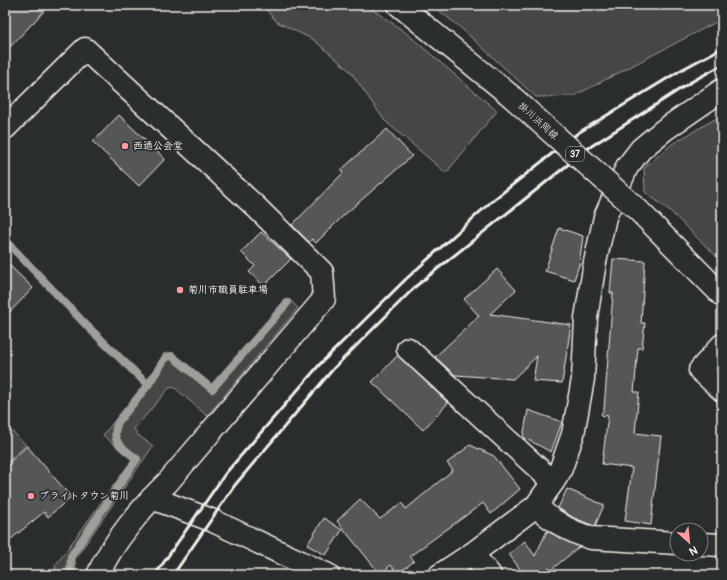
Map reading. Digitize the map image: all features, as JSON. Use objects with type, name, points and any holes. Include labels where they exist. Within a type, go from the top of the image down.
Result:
[{"type":"street","name":"掛川浜岡線","points":[[399,5],[512,96],[639,211],[722,295]]},
{"type":"street","points":[[5,128],[85,49],[256,208],[322,272],[324,299],[168,482],[152,498],[104,561],[98,575]]},
{"type":"street","points":[[440,575],[472,554],[536,506],[560,471],[573,434],[583,379],[586,318],[595,262],[605,217],[627,167],[641,148],[664,130],[722,90]]},
{"type":"street","points":[[722,345],[700,370],[722,390]]},
{"type":"street","points":[[408,349],[553,482]]},
{"type":"street","points":[[152,498],[211,520],[328,575]]},
{"type":"street","points":[[536,506],[560,525],[591,538],[669,543]]},
{"type":"street","points":[[709,544],[722,545]]},
{"type":"street","points":[[472,554],[490,575]]},
{"type":"shaded area","points":[[262,5],[366,5],[405,32],[497,111],[446,173],[385,121],[350,71],[314,40],[277,22]]},
{"type":"shaded area","points":[[432,5],[722,5],[722,19],[574,96],[536,97],[461,28]]},
{"type":"shaded area","points":[[722,115],[722,262],[669,210],[645,192],[644,168],[672,144]]},
{"type":"shaded area","points":[[289,299],[298,308],[207,416],[174,387],[169,388],[134,429],[138,435],[153,446],[75,559],[76,575],[56,575],[55,566],[132,460],[103,435],[147,381],[165,354],[172,353],[212,386]]},
{"type":"shaded area","points":[[7,426],[26,445],[5,464],[5,427]]},
{"type":"building","points":[[5,5],[50,5],[5,52]]},
{"type":"building","points":[[119,115],[165,159],[139,186],[93,142]]},
{"type":"building","points":[[387,129],[412,156],[343,216],[316,243],[312,239],[309,242],[292,225],[343,173],[341,170]]},
{"type":"building","points":[[559,228],[583,236],[579,265],[574,280],[545,271]]},
{"type":"building","points":[[261,232],[291,259],[264,286],[249,272],[255,266],[241,252]]},
{"type":"building","points":[[613,259],[645,261],[641,323],[645,323],[642,348],[638,348],[634,392],[639,392],[635,433],[661,436],[651,525],[625,521],[632,468],[602,464],[608,415],[603,416],[601,414],[604,409],[613,293],[610,293]]},
{"type":"building","points":[[5,261],[33,288],[5,317]]},
{"type":"building","points":[[497,269],[516,290],[490,314],[571,325],[562,383],[533,381],[537,356],[513,379],[455,375],[435,357],[479,316],[464,299]]},
{"type":"building","points":[[398,355],[448,403],[423,430],[372,382]]},
{"type":"building","points":[[528,410],[562,422],[551,452],[523,437]]},
{"type":"building","points":[[470,445],[494,456],[520,489],[491,514],[483,503],[410,556],[414,561],[398,574],[391,565],[380,574],[337,521],[360,499],[380,519],[402,503],[406,509],[453,470],[447,463]]},
{"type":"building","name":"ブライトタウン菊川","points":[[27,446],[71,497],[48,517],[44,512],[5,544],[5,466]]},
{"type":"building","points":[[567,489],[604,505],[595,526],[574,518],[558,508]]},
{"type":"building","points":[[324,518],[342,530],[326,555],[307,545]]},
{"type":"building","points":[[547,531],[579,547],[551,570],[549,568],[545,570],[549,575],[524,575],[509,554],[525,541],[535,556]]},
{"type":"waterway","points":[[5,240],[88,327],[148,385]]},
{"type":"waterway","points":[[70,575],[71,556],[137,459],[122,448],[116,440],[115,435],[118,422],[148,385],[166,357],[172,356],[212,389],[287,303]]},
{"type":"railway","points":[[155,575],[225,474],[321,363],[406,279],[492,201],[578,133],[681,70],[722,48]]},
{"type":"railway","points":[[173,575],[235,485],[334,368],[416,286],[590,147],[691,82],[722,65]]},
{"type":"place","name":"西通公会堂","points":[[125,146]]},
{"type":"place","name":"菊川市職員駐車場","points":[[180,290]]},
{"type":"place","name":"ブライトタウン菊川","points":[[31,496]]}]
